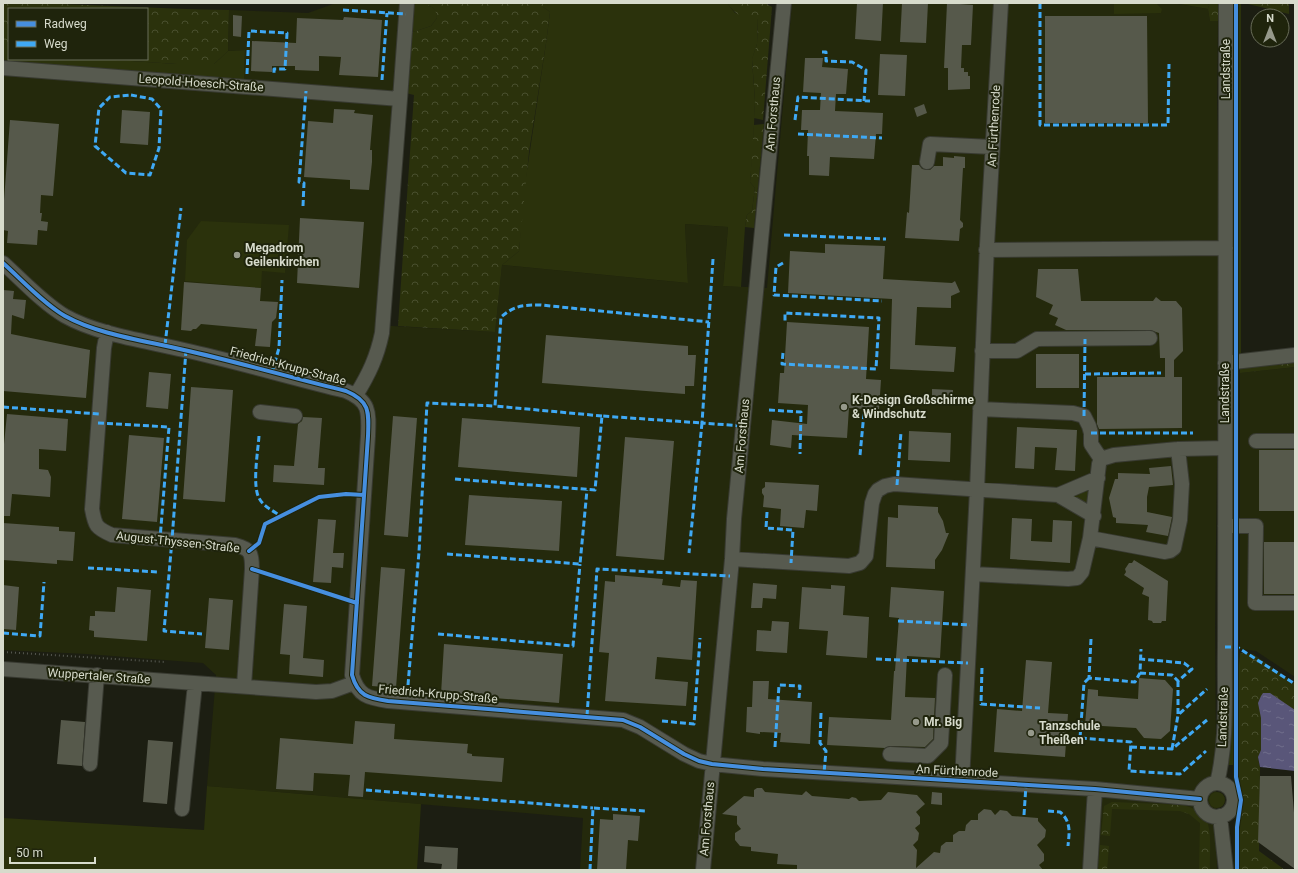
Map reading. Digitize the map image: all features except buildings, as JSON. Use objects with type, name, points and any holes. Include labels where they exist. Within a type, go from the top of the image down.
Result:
[{"type":"street","points":[[356,395],[368,376],[378,352],[382,333],[407,3]]},
{"type":"street","name":"Am Forsthaus","points":[[703,870],[732,559],[734,515],[784,3]]},
{"type":"street","name":"An Fürthenrode","points":[[962,781],[977,490],[986,250],[1001,3]]},
{"type":"street","name":"Landstraße","points":[[1217,783],[1224,735],[1226,3]]},
{"type":"street","name":"Leopold-Hoesch-Straße","points":[[3,68],[400,99]]},
{"type":"street","points":[[927,162],[930,144],[992,147]]},
{"type":"street","points":[[986,250],[1226,248]]},
{"type":"street","name":"Friedrich-Krupp-Straße","points":[[3,263],[48,303],[65,316],[84,325],[107,332],[346,390],[356,395],[367,408],[368,415],[352,675],[354,683],[369,698],[388,701],[623,720],[640,727],[684,754],[699,761],[712,764]]},
{"type":"street","name":"August-Thyssen-Straße","points":[[107,332],[104,348],[92,509],[95,522],[100,530],[112,535],[235,545],[244,547],[250,552],[252,557],[252,568],[244,686]]},
{"type":"street","points":[[982,351],[1017,351],[1037,339],[1150,338]]},
{"type":"street","points":[[1226,363],[1295,355]]},
{"type":"street","points":[[980,409],[1073,413],[1084,416],[1090,426],[1091,444],[1101,459]]},
{"type":"street","points":[[260,412],[295,416]]},
{"type":"street","points":[[1256,441],[1295,441]]},
{"type":"street","points":[[1101,459],[1114,455],[1178,449],[1225,448]]},
{"type":"street","points":[[1090,538],[1165,552],[1174,548],[1180,520],[1182,484],[1178,449]]},
{"type":"street","points":[[973,574],[1068,579],[1077,578],[1082,572],[1090,538],[1094,516],[1099,464],[1101,459]]},
{"type":"street","points":[[732,559],[849,566],[860,563],[866,556],[872,503],[878,490],[885,486],[894,484],[1058,495],[1098,478]]},
{"type":"street","points":[[1058,495],[1094,516]]},
{"type":"street","points":[[1225,526],[1256,526],[1255,603],[1295,603]]},
{"type":"street","name":"Wuppertaler Straße","points":[[3,669],[97,675],[195,684],[244,686]]},
{"type":"street","points":[[90,764],[97,675]]},
{"type":"street","points":[[890,754],[928,756],[942,743],[945,675]]},
{"type":"street","points":[[244,686],[316,692],[332,691],[354,683]]},
{"type":"street","points":[[182,809],[195,684]]},
{"type":"street","name":"An Fürthenrode","points":[[712,764],[763,769],[1095,789],[1200,800]]},
{"type":"street","points":[[1217,783],[1229,787],[1234,798],[1230,810],[1226,814],[1214,816],[1204,810],[1200,800],[1205,788],[1211,784],[1217,783]]},
{"type":"street","points":[[1090,870],[1095,789]]},
{"type":"street","points":[[1220,816],[1226,870]]},
{"type":"path","points":[[3,652],[165,662]]},
{"type":"shaded area","points":[[336,3],[400,3],[375,325],[495,332],[502,265],[688,283],[685,224],[728,227],[723,286],[767,288],[792,3],[1172,3],[1208,9],[1210,21],[1218,21],[1217,104],[1220,218],[1215,626],[1217,870],[580,870],[583,818],[207,786],[216,675],[203,663],[87,654],[3,650],[3,75],[243,93],[245,50],[228,51],[229,10],[308,13]]},
{"type":"shaded area","points":[[1295,367],[1295,677],[1256,651],[1240,649],[1240,373]]},
{"type":"green space","points":[[3,3],[229,10],[228,51],[214,64],[177,64],[116,60],[148,60],[148,8],[8,8],[8,52],[3,52]]},
{"type":"green space","points":[[412,3],[428,3],[428,6],[432,7],[437,13],[437,18],[431,26],[410,33]]},
{"type":"green space","points":[[428,3],[543,3],[543,7],[550,12],[529,152],[519,251],[502,265],[495,332],[398,326],[414,95],[406,93],[410,33],[431,26],[437,18],[435,10],[428,6]]},
{"type":"green space","points":[[543,3],[727,3],[735,13],[758,18],[757,44],[752,60],[755,101],[750,182],[755,188],[752,211],[747,215],[745,227],[741,287],[723,286],[728,227],[685,224],[688,283],[502,265],[519,251],[523,197],[550,12],[543,7]]},
{"type":"green space","points":[[727,3],[765,3],[772,7],[763,120],[754,118],[755,100],[752,59],[757,44],[758,19],[740,16]]},
{"type":"green space","points":[[1114,3],[1156,3],[1162,9],[1161,13],[1114,14]]},
{"type":"green space","points":[[1179,3],[1209,3],[1208,9]]},
{"type":"green space","points":[[1209,3],[1218,3],[1218,21],[1210,21],[1208,9]]},
{"type":"green space","points":[[1231,3],[1234,3],[1234,348],[1231,344]]},
{"type":"green space","points":[[1238,3],[1241,3],[1241,354],[1238,352]]},
{"type":"green space","points":[[1244,3],[1289,3],[1289,8],[1264,8]]},
{"type":"green space","points":[[245,50],[244,80],[3,61],[3,52],[8,52],[8,60],[116,60],[177,64],[214,64],[228,51]]},
{"type":"green space","points":[[764,124],[754,228],[745,227],[747,215],[752,211],[755,188],[750,182],[754,125]]},
{"type":"green space","name":"Megadrom Geilenkirchen","points":[[201,221],[289,225],[285,273],[262,271],[261,288],[185,281],[187,240]]},
{"type":"green space","points":[[1295,360],[1295,367],[1240,373],[1240,369],[1246,365]]},
{"type":"green space","points":[[1091,487],[1090,507],[1071,496]]},
{"type":"green space","points":[[1240,653],[1253,654],[1295,684],[1295,710],[1261,719],[1261,751],[1258,758],[1260,768],[1259,851],[1285,870],[1238,870],[1238,827],[1242,806],[1242,795],[1238,779],[1237,766],[1237,691]]},
{"type":"green space","points":[[1231,654],[1235,655],[1233,765],[1228,765]]},
{"type":"green space","points":[[207,786],[421,804],[417,870],[3,870],[3,818],[204,830]]},
{"type":"green space","points":[[1217,792],[1223,794],[1225,800],[1223,806],[1217,808],[1211,806],[1209,800],[1211,794]]},
{"type":"green space","points":[[1112,802],[1184,805],[1198,812],[1205,818],[1209,829],[1210,870],[1199,870],[1200,823],[1189,814],[1180,811],[1112,809],[1110,836],[1101,835],[1104,806]]},
{"type":"green space","points":[[1100,845],[1109,846],[1107,870],[1098,870]]},
{"type":"water","points":[[1263,693],[1270,693],[1295,710],[1295,771],[1260,767],[1258,757],[1261,750],[1261,718],[1258,703]]},
{"type":"marked path","points":[[1040,3],[1040,125],[1168,125],[1169,64]]},
{"type":"marked path","points":[[343,10],[406,14]]},
{"type":"marked path","points":[[382,80],[387,13]]},
{"type":"marked path","points":[[247,74],[249,31],[287,33],[285,69],[274,69],[274,75]]},
{"type":"marked path","points":[[822,52],[826,52],[826,61],[852,62],[866,70],[864,101]]},
{"type":"marked path","points":[[303,206],[304,183],[299,182],[306,91]]},
{"type":"marked path","points":[[131,95],[152,99],[161,109],[159,148],[150,175],[126,173],[95,146],[99,108],[110,97],[131,95]]},
{"type":"marked path","points":[[795,120],[798,97],[870,101]]},
{"type":"marked path","points":[[798,134],[882,138]]},
{"type":"marked path","points":[[165,345],[181,208]]},
{"type":"marked path","points":[[784,235],[886,239]]},
{"type":"marked path","points":[[713,259],[702,423],[743,426]]},
{"type":"marked path","points":[[783,263],[776,267],[774,295],[882,301]]},
{"type":"marked path","points":[[272,372],[279,348],[282,280]]},
{"type":"marked path","points":[[602,416],[495,406],[501,317],[520,306],[541,305],[709,322]]},
{"type":"marked path","points":[[783,353],[782,364],[876,369],[879,318],[785,313],[785,323]]},
{"type":"marked path","points":[[1084,416],[1085,339]]},
{"type":"marked path","points":[[186,350],[164,631],[202,634]]},
{"type":"marked path","points":[[1085,374],[1161,373]]},
{"type":"marked path","points":[[408,685],[419,552],[427,403],[495,406]]},
{"type":"marked path","points":[[3,407],[99,414]]},
{"type":"marked path","points":[[769,410],[801,412],[800,454]]},
{"type":"marked path","points":[[860,455],[864,413]]},
{"type":"marked path","points":[[455,479],[595,490],[602,416],[702,423],[689,553]]},
{"type":"marked path","points":[[98,423],[169,427],[160,539]]},
{"type":"marked path","points":[[897,485],[901,432]]},
{"type":"marked path","points":[[1091,433],[1193,433]]},
{"type":"marked path","points":[[259,436],[256,477],[257,492],[263,503],[281,516]]},
{"type":"marked path","points":[[447,554],[580,564],[587,490]]},
{"type":"marked path","points":[[767,512],[766,528],[793,530],[791,563]]},
{"type":"marked path","points":[[438,634],[573,646],[580,564]]},
{"type":"marked path","points":[[88,568],[158,572]]},
{"type":"marked path","points":[[587,716],[597,569],[730,576]]},
{"type":"marked path","points":[[3,633],[40,636],[44,582]]},
{"type":"marked path","points":[[898,621],[970,625]]},
{"type":"marked path","points":[[662,721],[694,724],[700,638]]},
{"type":"marked path","points":[[1091,639],[1089,678],[1135,682],[1140,673],[1141,649]]},
{"type":"marked path","points":[[1225,647],[1237,647],[1295,684]]},
{"type":"marked path","points":[[876,659],[968,663]]},
{"type":"marked path","points":[[1140,673],[1172,675],[1178,681],[1192,669],[1184,663],[1141,659]]},
{"type":"marked path","points":[[982,668],[981,704],[1040,708]]},
{"type":"marked path","points":[[1089,678],[1084,683],[1080,738],[1131,742],[1129,771],[1180,774],[1206,751]]},
{"type":"marked path","points":[[1178,681],[1178,715],[1207,689]]},
{"type":"marked path","points":[[775,747],[779,685],[800,686],[799,698]]},
{"type":"marked path","points":[[821,713],[820,743],[826,751],[824,773]]},
{"type":"marked path","points":[[1172,749],[1178,715]]},
{"type":"marked path","points":[[1131,747],[1172,749],[1207,720]]},
{"type":"marked path","points":[[1024,815],[1026,785]]},
{"type":"marked path","points":[[366,790],[593,808]]},
{"type":"marked path","points":[[590,870],[593,808],[647,811]]},
{"type":"marked path","points":[[1048,811],[1060,812],[1064,816],[1069,828],[1068,846]]},
{"type":"cycle path","points":[[1236,3],[1236,777],[1241,800],[1237,827],[1237,870]]},
{"type":"cycle path","points":[[3,263],[49,305],[78,323],[123,337],[204,355],[346,391],[364,403],[368,414],[368,436],[352,675],[357,688],[369,697],[388,701],[623,720],[640,727],[684,754],[699,761],[712,764],[763,769],[1095,789],[1200,799]]},
{"type":"cycle path","points":[[249,551],[259,543],[265,524],[319,497],[346,494],[364,495]]},
{"type":"cycle path","points":[[252,569],[357,603]]},
{"type":"place","name":"Megadrom Geilenkirchen","points":[[237,255]]},
{"type":"place","name":"K-Design Großschirme & Windschutz","points":[[844,407]]},
{"type":"place","name":"Mr. Big","points":[[916,722]]},
{"type":"place","name":"Tanzschule Theißen","points":[[1031,733]]}]
